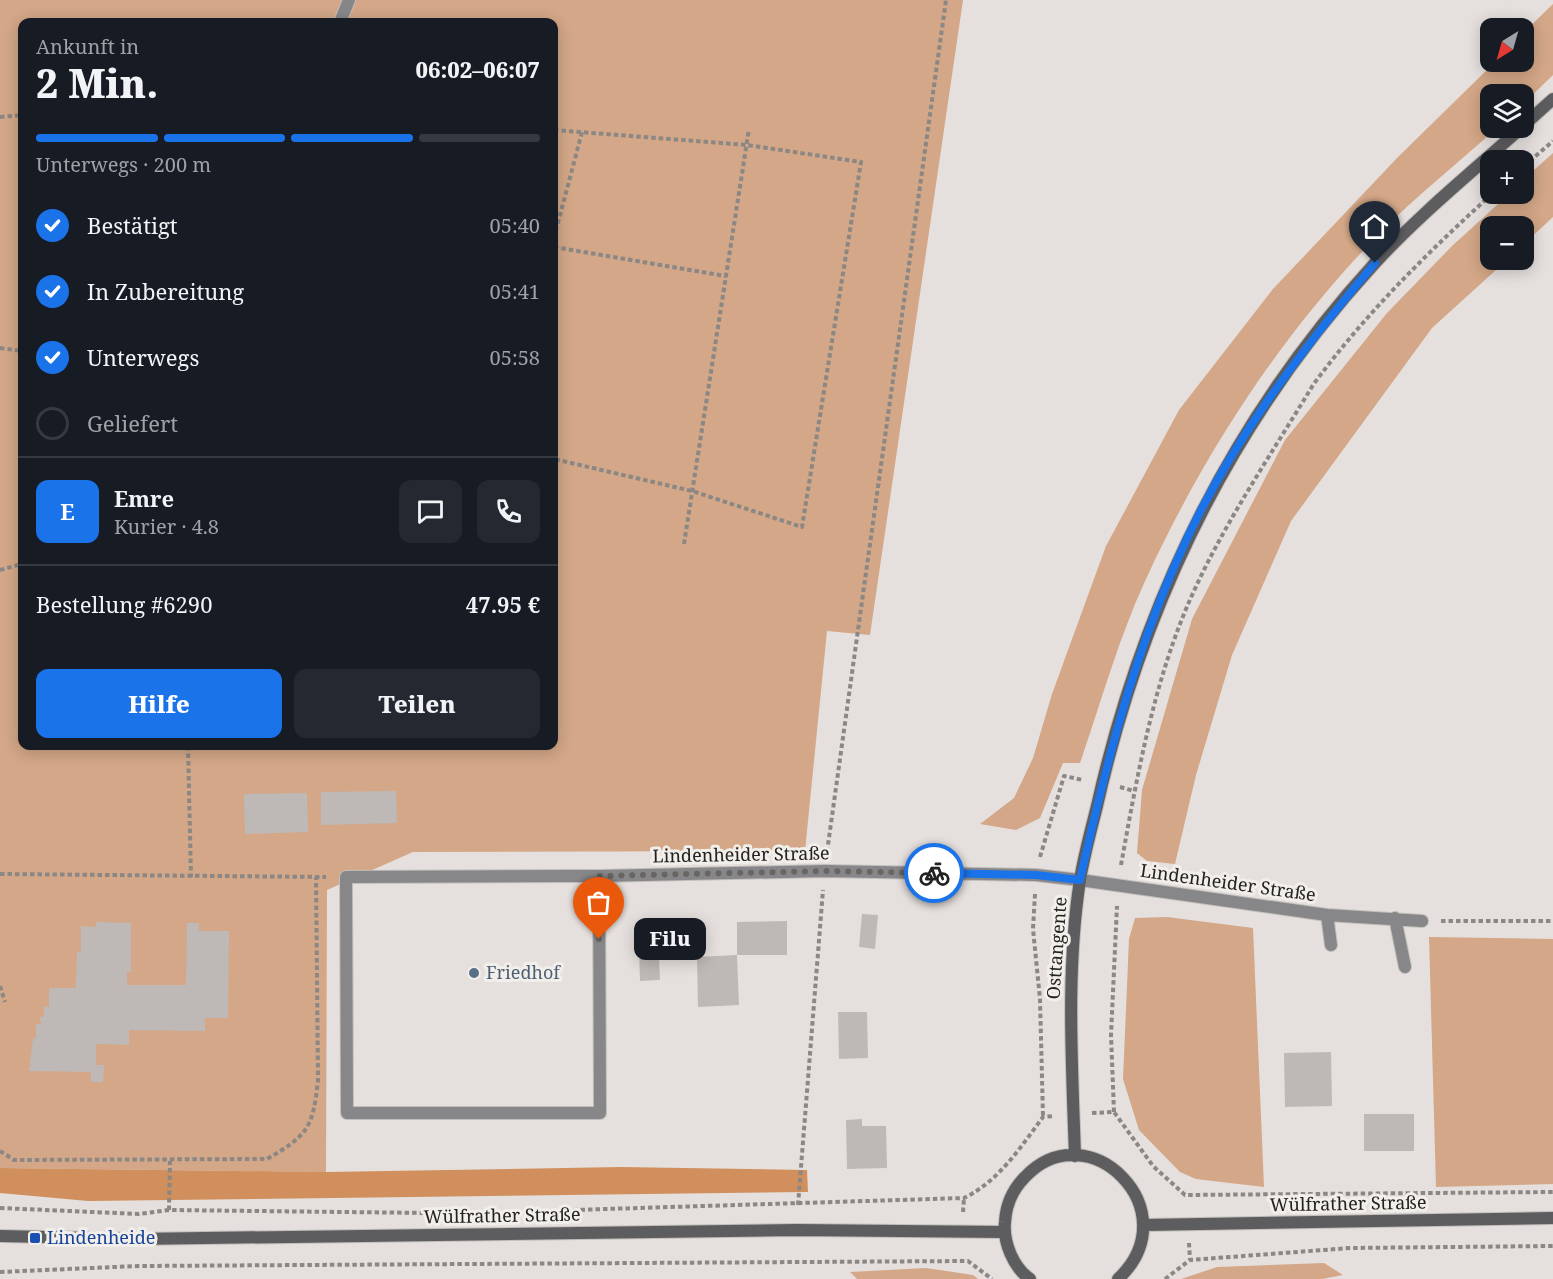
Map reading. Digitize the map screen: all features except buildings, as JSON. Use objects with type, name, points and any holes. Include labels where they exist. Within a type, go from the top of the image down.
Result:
[{"type":"main road","name":"Osttangente","points":[[1534,116],[1553,99]]},
{"type":"main road","name":"Osttangente","points":[[1075,1156],[1070,1015],[1080,880],[1123,704],[1157,607],[1202,509],[1263,406],[1322,326],[1375,263],[1434,205],[1509,138]]},
{"type":"main road","points":[[1030,1279],[1011,1255],[1004,1232],[1006,1209],[1016,1187],[1031,1170],[1052,1159],[1075,1156],[1096,1160],[1115,1169],[1130,1184],[1140,1202],[1144,1225],[1141,1247],[1130,1268],[1118,1279]]},
{"type":"main road","name":"Wülfrather Straße","points":[[1144,1225],[1553,1218]]},
{"type":"main road","name":"Wülfrather Straße","points":[[0,1236],[136,1239],[797,1230],[1004,1232]]},
{"type":"street","points":[[342,18],[350,0]]},
{"type":"street","name":"Lindenheider Straße","points":[[346,877],[598,876],[825,871],[1036,875],[1327,915],[1422,921]]},
{"type":"street","points":[[346,877],[347,1113],[600,1113],[598,876]]},
{"type":"street","points":[[1327,915],[1330,945]]},
{"type":"street","points":[[1395,918],[1405,968]]},
{"type":"path","points":[[797,1230],[825,871],[946,0]]},
{"type":"path","points":[[0,117],[18,115]]},
{"type":"path","points":[[684,544],[749,129]]},
{"type":"path","points":[[558,130],[747,145],[861,162],[802,526],[692,491],[558,460]]},
{"type":"path","points":[[558,223],[582,132]]},
{"type":"path","points":[[1534,157],[1553,141]]},
{"type":"path","points":[[1482,204],[1388,296],[1329,363],[1313,385],[1234,516],[1190,600],[1168,655],[1134,791],[1118,885],[1112,1035],[1114,1112],[1153,1166],[1185,1195],[1553,1192]]},
{"type":"path","points":[[558,248],[726,276]]},
{"type":"path","points":[[0,348],[18,350]]},
{"type":"path","points":[[0,570],[18,565]]},
{"type":"path","points":[[188,750],[191,878]]},
{"type":"path","points":[[566,1211],[964,1197],[985,1188],[1017,1153],[1043,1118],[1040,999],[1033,929],[1036,875],[1044,837],[1064,776],[1134,791]]},
{"type":"path","points":[[0,874],[191,878],[346,877]]},
{"type":"path","points":[[0,1151],[14,1160],[267,1159],[298,1141],[315,1112],[318,1080],[316,877]]},
{"type":"path","points":[[1422,921],[1553,921]]},
{"type":"path","points":[[0,986],[5,1002]]},
{"type":"path","points":[[1043,1118],[1114,1112]]},
{"type":"path","points":[[169,1210],[170,1161]]},
{"type":"path","points":[[0,1208],[139,1214],[169,1210],[435,1213]]},
{"type":"path","points":[[1165,1279],[1190,1260],[1350,1248],[1553,1246]]},
{"type":"path","points":[[0,1272],[150,1266],[968,1261],[992,1279]]},
{"type":"shaded area","points":[[0,0],[963,0],[870,635],[827,631],[805,851],[413,852],[327,890],[326,1172],[0,1168]]},
{"type":"shaded area","points":[[1553,4],[1553,75],[1534,93],[1534,84],[1480,84],[1480,138],[1486,138],[1408,206],[1344,272],[1278,353],[1220,441],[1193,486],[1136,601],[1080,763],[1063,763],[1040,818],[1016,830],[980,824],[1014,798],[1033,758],[1052,694],[1106,546],[1179,410],[1273,289],[1398,157],[1485,72],[1534,72],[1534,22]]},
{"type":"shaded area","points":[[1553,153],[1553,217],[1534,235],[1534,216],[1485,216],[1498,204],[1534,204],[1534,170]]},
{"type":"shaded area","points":[[1480,220],[1480,270],[1496,270],[1432,328],[1291,521],[1232,655],[1196,775],[1175,864],[1147,861],[1137,853],[1142,790],[1192,619],[1285,440],[1387,313]]},
{"type":"shaded area","points":[[1167,917],[1253,928],[1264,1187],[1196,1179],[1180,1172],[1139,1130],[1123,1079],[1129,939],[1135,918]]},
{"type":"shaded area","points":[[1429,937],[1553,939],[1553,1184],[1436,1187]]},
{"type":"shaded area","points":[[621,1167],[807,1170],[808,1192],[88,1201],[0,1193],[0,1168],[326,1172]]},
{"type":"shaded area","points":[[1324,1263],[1343,1275],[1322,1279],[1181,1279],[1217,1267]]},
{"type":"shaded area","points":[[926,1268],[973,1275],[978,1279],[857,1279],[850,1272]]},
{"type":"way so far","points":[[599,939],[598,876],[825,871],[934,873]]},
{"type":"place","name":"Filu","points":[[599,939]]},
{"type":"place","name":"Friedhof","points":[[474,973]]},
{"type":"place","name":"Lindenheide","points":[[35,1238]]},
{"type":"route","points":[[934,873],[1036,875],[1080,880],[1123,704],[1157,607],[1179,554],[1228,461],[1263,406],[1322,326],[1375,263]]}]
